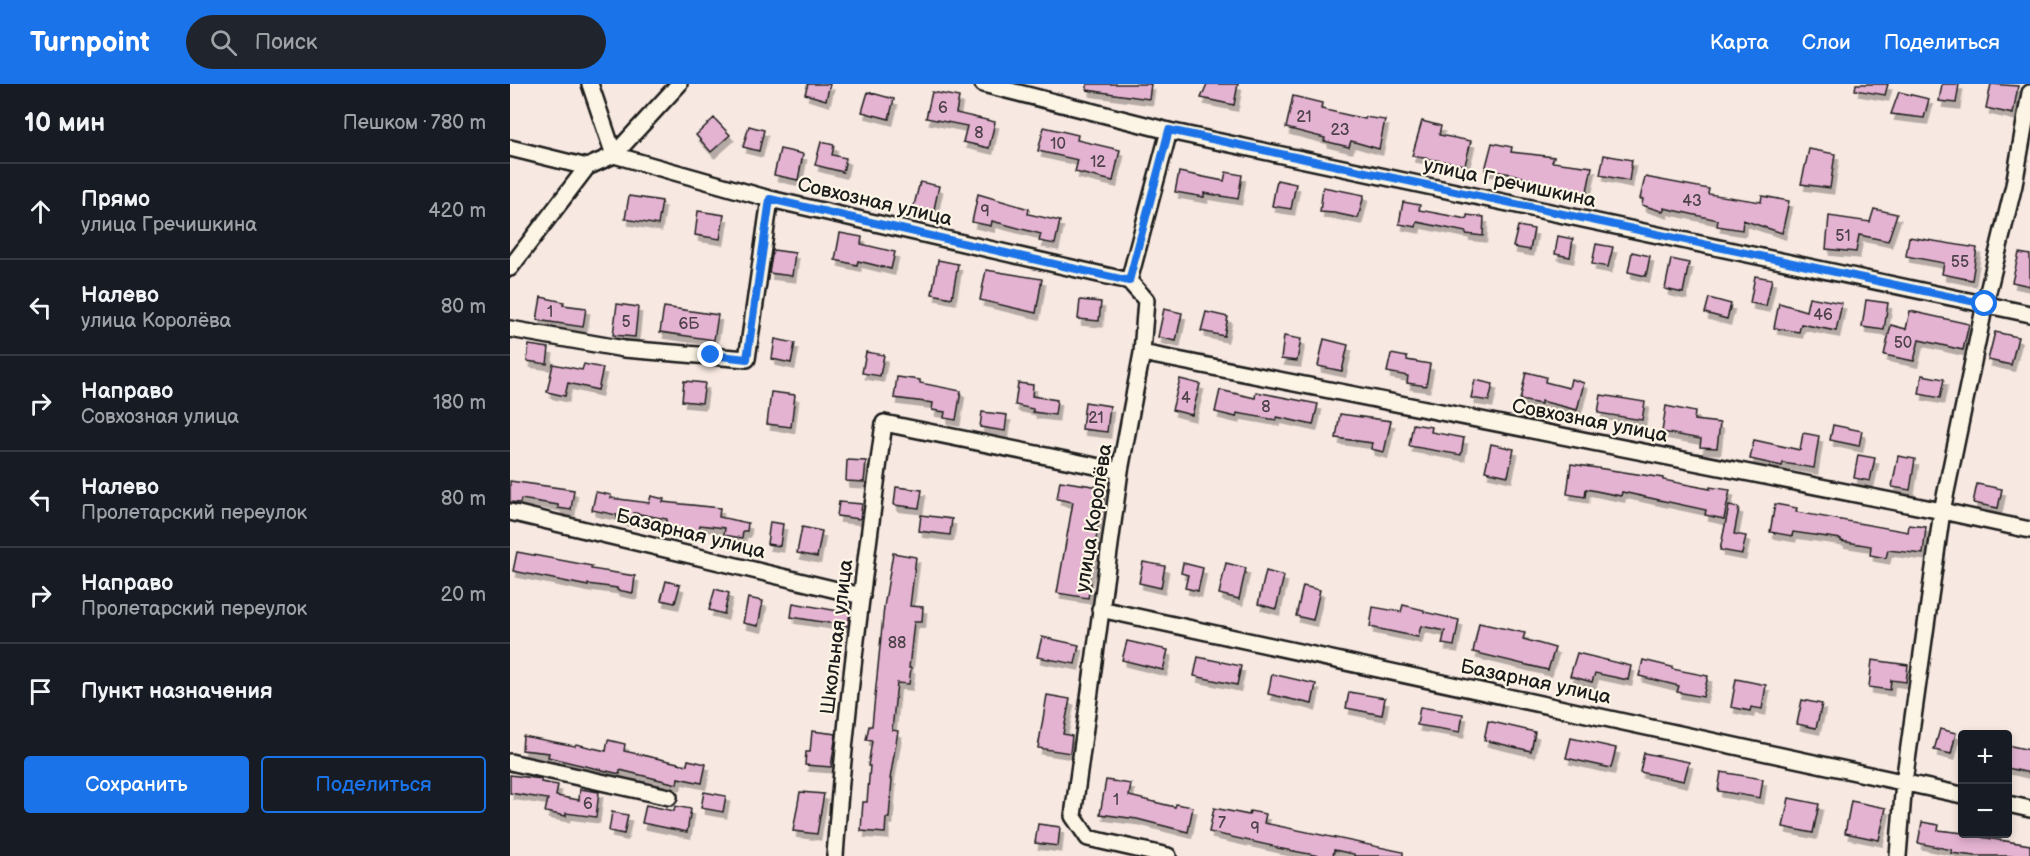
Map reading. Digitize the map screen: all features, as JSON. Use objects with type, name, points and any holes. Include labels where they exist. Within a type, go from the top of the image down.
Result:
[{"type":"street","points":[[590,84],[614,155]]},
{"type":"street","points":[[510,268],[587,167],[614,155],[679,84]]},
{"type":"street","name":"улица Гречишкина","points":[[983,84],[1169,130],[2030,314]]},
{"type":"street","points":[[1898,856],[1904,783],[1942,511],[1985,304],[2014,185],[2030,93]]},
{"type":"street","points":[[1129,281],[1169,130]]},
{"type":"street","points":[[510,148],[587,167]]},
{"type":"street","name":"Совхозная улица","points":[[614,155],[770,199],[1129,281]]},
{"type":"street","points":[[510,328],[624,349],[747,359],[770,199]]},
{"type":"street","name":"улица Королёва","points":[[1129,281],[1146,300],[1142,353],[1120,471],[1073,816],[1088,838],[1168,856]]},
{"type":"street","name":"Совхозная улица","points":[[1142,353],[2030,530]]},
{"type":"street","name":"Школьная улица","points":[[835,856],[862,596],[884,423],[1120,471]]},
{"type":"street","name":"Базарная улица","points":[[510,512],[862,596]]},
{"type":"street","name":"Базарная улица","points":[[1100,609],[1958,794]]},
{"type":"street","points":[[510,762],[669,797]]},
{"type":"street","points":[[2012,805],[2030,809]]},
{"type":"building","points":[[808,84],[830,84],[826,100],[805,94]]},
{"type":"building","points":[[1087,84],[1151,84],[1149,99],[1087,90]]},
{"type":"building","points":[[1207,84],[1238,84],[1234,105],[1201,98]]},
{"type":"building","points":[[1856,84],[1888,84],[1885,95],[1855,90]]},
{"type":"building","points":[[1942,84],[1959,84],[1956,103],[1939,101]]},
{"type":"building","points":[[1991,84],[2018,86],[2013,114],[1986,108]]},
{"type":"building","points":[[868,92],[894,99],[889,119],[862,112]]},
{"type":"building","points":[[932,92],[959,97],[956,113],[995,122],[989,148],[963,142],[967,126],[926,118]]},
{"type":"building","points":[[1899,92],[1929,99],[1924,118],[1891,114]]},
{"type":"building","points":[[1293,96],[1322,103],[1321,109],[1365,119],[1365,117],[1385,120],[1379,149],[1351,141],[1349,147],[1286,128]]},
{"type":"building","points":[[714,118],[730,135],[711,152],[696,135]]},
{"type":"building","points":[[1422,121],[1441,126],[1439,135],[1471,141],[1465,165],[1412,156]]},
{"type":"building","points":[[749,126],[764,130],[759,151],[743,147]]},
{"type":"building","points":[[1044,127],[1078,135],[1077,140],[1120,150],[1113,181],[1075,172],[1078,160],[1038,151]]},
{"type":"building","points":[[821,142],[834,145],[832,155],[846,158],[843,172],[815,165]]},
{"type":"building","points":[[1492,143],[1512,147],[1511,152],[1554,157],[1552,162],[1592,167],[1586,196],[1512,174],[1485,170]]},
{"type":"building","points":[[780,149],[803,154],[798,180],[774,175]]},
{"type":"building","points":[[1809,149],[1835,154],[1830,188],[1801,184]]},
{"type":"building","points":[[1604,155],[1632,160],[1629,181],[1600,175]]},
{"type":"building","points":[[1179,172],[1224,181],[1226,172],[1242,175],[1238,199],[1204,193],[1204,197],[1175,192]]},
{"type":"building","points":[[1645,177],[1709,189],[1708,194],[1761,202],[1762,196],[1789,201],[1782,233],[1743,220],[1742,230],[1717,226],[1718,220],[1664,208],[1664,212],[1642,205],[1643,199],[1640,199]]},
{"type":"building","points":[[1277,180],[1296,184],[1291,209],[1272,206]]},
{"type":"building","points":[[920,182],[939,186],[933,214],[913,209]]},
{"type":"building","points":[[1323,187],[1364,195],[1358,218],[1320,212]]},
{"type":"building","points":[[978,194],[1029,209],[1028,214],[1060,221],[1055,244],[1039,241],[1041,234],[992,221],[991,226],[972,222]]},
{"type":"building","points":[[629,196],[662,201],[658,225],[625,219]]},
{"type":"building","points":[[1403,202],[1420,205],[1419,210],[1467,219],[1467,215],[1484,217],[1483,236],[1417,222],[1416,227],[1399,224]]},
{"type":"building","points":[[1874,209],[1897,214],[1888,241],[1859,235],[1856,252],[1826,249],[1829,216],[1870,222]]},
{"type":"building","points":[[698,211],[724,215],[720,239],[695,235]]},
{"type":"building","points":[[1518,226],[1534,229],[1530,250],[1513,247]]},
{"type":"building","points":[[840,233],[862,237],[861,244],[895,252],[891,269],[858,261],[857,265],[835,260]]},
{"type":"building","points":[[1558,236],[1573,239],[1570,257],[1555,254]]},
{"type":"building","points":[[1909,237],[1977,248],[1972,280],[1942,274],[1944,263],[1906,256]]},
{"type":"building","points":[[1596,244],[1613,247],[1608,267],[1592,264]]},
{"type":"building","points":[[773,250],[795,253],[792,276],[769,273]]},
{"type":"building","points":[[1632,252],[1650,256],[1646,276],[1628,272]]},
{"type":"building","points":[[2019,253],[2030,255],[2030,286],[2012,282]]},
{"type":"building","points":[[1671,259],[1689,263],[1683,293],[1665,289]]},
{"type":"building","points":[[938,260],[958,264],[952,298],[932,294]]},
{"type":"building","points":[[986,270],[1042,279],[1036,313],[980,300]]},
{"type":"building","points":[[1755,276],[1772,279],[1766,306],[1750,303]]},
{"type":"building","points":[[541,297],[564,302],[563,305],[586,308],[583,327],[537,320]]},
{"type":"building","points":[[1809,297],[1842,303],[1836,331],[1801,324],[1799,332],[1774,328],[1779,303],[1806,311]]},
{"type":"building","points":[[1709,298],[1731,304],[1727,319],[1705,313]]},
{"type":"building","points":[[1080,300],[1101,302],[1099,321],[1078,319]]},
{"type":"building","points":[[1866,300],[1888,303],[1884,330],[1862,327]]},
{"type":"building","points":[[617,304],[638,307],[635,337],[613,335]]},
{"type":"building","points":[[664,307],[718,315],[714,340],[660,332]]},
{"type":"building","points":[[1164,309],[1182,313],[1176,341],[1158,337]]},
{"type":"building","points":[[1910,311],[1969,324],[1963,350],[1919,340],[1914,361],[1884,355],[1891,325],[1906,329]]},
{"type":"building","points":[[1206,312],[1228,317],[1224,336],[1201,331]]},
{"type":"building","points":[[1995,332],[2018,337],[2011,365],[1988,360]]},
{"type":"building","points":[[1284,336],[1301,339],[1297,361],[1281,359]]},
{"type":"building","points":[[775,339],[795,343],[791,363],[772,359]]},
{"type":"building","points":[[1324,339],[1348,345],[1342,371],[1318,366]]},
{"type":"building","points":[[529,345],[549,348],[547,364],[527,361]]},
{"type":"building","points":[[866,352],[884,355],[880,376],[862,373]]},
{"type":"building","points":[[1391,354],[1407,357],[1407,360],[1430,364],[1426,386],[1407,383],[1408,376],[1387,372]]},
{"type":"building","points":[[553,364],[582,370],[584,364],[603,368],[598,390],[568,383],[565,396],[547,392]]},
{"type":"building","points":[[1526,372],[1546,377],[1545,382],[1569,388],[1571,379],[1584,383],[1577,410],[1541,401],[1541,404],[1520,400]]},
{"type":"building","points":[[1922,375],[1944,379],[1940,398],[1919,394]]},
{"type":"building","points":[[897,377],[920,380],[920,383],[961,391],[956,420],[944,418],[945,412],[932,410],[933,403],[894,398]]},
{"type":"building","points":[[1180,379],[1200,384],[1192,415],[1172,410]]},
{"type":"building","points":[[1475,380],[1493,384],[1489,401],[1471,398]]},
{"type":"building","points":[[684,381],[705,383],[702,403],[682,401]]},
{"type":"building","points":[[1018,383],[1033,385],[1032,396],[1057,400],[1055,415],[1033,412],[1033,409],[1015,405]]},
{"type":"building","points":[[1220,390],[1255,398],[1256,392],[1318,404],[1313,425],[1277,417],[1276,420],[1237,413],[1236,417],[1215,412]]},
{"type":"building","points":[[771,392],[795,395],[791,427],[767,424]]},
{"type":"building","points":[[1601,395],[1645,402],[1642,420],[1598,413]]},
{"type":"building","points":[[1085,402],[1110,406],[1107,432],[1082,429]]},
{"type":"building","points":[[1666,406],[1695,412],[1694,420],[1720,423],[1717,448],[1700,447],[1701,439],[1662,432]]},
{"type":"building","points":[[982,412],[1007,415],[1005,431],[980,427]]},
{"type":"building","points":[[1340,414],[1391,421],[1384,452],[1371,449],[1372,443],[1336,438]]},
{"type":"building","points":[[1413,424],[1432,427],[1431,432],[1464,438],[1461,455],[1409,446]]},
{"type":"building","points":[[1833,425],[1862,431],[1859,446],[1830,440]]},
{"type":"building","points":[[1803,433],[1819,436],[1814,468],[1783,463],[1782,466],[1750,459],[1754,440],[1800,450]]},
{"type":"building","points":[[1491,444],[1514,449],[1508,476],[1485,471]]},
{"type":"building","points":[[1858,455],[1875,458],[1870,481],[1854,478]]},
{"type":"building","points":[[1898,456],[1915,459],[1910,490],[1892,487]]},
{"type":"building","points":[[847,460],[866,461],[864,482],[846,481]]},
{"type":"building","points":[[1571,464],[1663,478],[1663,480],[1710,489],[1710,487],[1730,490],[1724,519],[1705,515],[1706,510],[1622,492],[1621,496],[1586,489],[1585,497],[1567,494]]},
{"type":"building","points":[[510,481],[574,490],[571,510],[558,508],[558,505],[521,499],[520,503],[510,502]]},
{"type":"building","points":[[1060,481],[1106,488],[1103,506],[1100,506],[1094,557],[1088,583],[1091,583],[1088,598],[1057,593],[1073,502],[1057,499]]},
{"type":"building","points":[[1977,484],[2002,489],[1998,508],[1973,503]]},
{"type":"building","points":[[896,487],[922,490],[919,508],[894,505]]},
{"type":"building","points":[[596,492],[611,495],[611,498],[649,503],[651,496],[664,499],[663,502],[720,508],[719,517],[748,523],[747,531],[743,531],[742,538],[724,535],[725,528],[700,525],[699,532],[666,529],[667,519],[634,513],[633,521],[617,519],[617,515],[592,510]]},
{"type":"building","points":[[839,502],[862,504],[860,519],[837,516]]},
{"type":"building","points":[[1775,504],[1797,508],[1796,512],[1908,532],[1909,525],[1926,527],[1923,554],[1888,550],[1886,558],[1870,555],[1871,546],[1841,541],[1841,539],[1793,532],[1792,536],[1770,532]]},
{"type":"building","points":[[1729,506],[1739,508],[1734,534],[1746,536],[1742,554],[1720,550]]},
{"type":"building","points":[[921,515],[952,519],[950,535],[919,531]]},
{"type":"building","points":[[770,522],[783,524],[780,546],[767,544]]},
{"type":"building","points":[[802,527],[822,531],[817,557],[797,553]]},
{"type":"building","points":[[517,552],[592,566],[591,569],[635,576],[633,593],[617,590],[617,588],[588,584],[588,586],[513,571]]},
{"type":"building","points":[[893,553],[916,557],[910,606],[923,607],[922,622],[914,622],[909,684],[897,683],[892,730],[898,731],[890,779],[892,779],[889,818],[886,818],[885,833],[861,831],[863,802],[867,802],[870,766],[868,766],[872,741],[866,740],[869,726],[872,726],[884,607]]},
{"type":"building","points":[[1143,562],[1165,566],[1161,588],[1139,583]]},
{"type":"building","points":[[1183,563],[1203,568],[1198,591],[1185,588],[1188,575],[1181,573]]},
{"type":"building","points":[[1226,563],[1246,568],[1239,599],[1219,594]]},
{"type":"building","points":[[1266,571],[1284,576],[1276,609],[1258,604]]},
{"type":"building","points":[[666,581],[680,585],[675,603],[661,600]]},
{"type":"building","points":[[1303,586],[1320,590],[1313,620],[1296,616]]},
{"type":"building","points":[[715,589],[729,593],[724,614],[709,610]]},
{"type":"building","points":[[748,598],[763,601],[758,626],[743,623]]},
{"type":"building","points":[[793,603],[850,613],[848,626],[791,617]]},
{"type":"building","points":[[1403,605],[1459,620],[1454,646],[1442,644],[1445,631],[1421,626],[1418,637],[1370,627],[1373,607],[1401,612]]},
{"type":"building","points":[[1479,623],[1525,633],[1523,639],[1555,648],[1548,670],[1473,652]]},
{"type":"building","points":[[1042,637],[1079,645],[1075,664],[1037,657]]},
{"type":"building","points":[[1127,641],[1168,650],[1163,670],[1122,660]]},
{"type":"building","points":[[1577,653],[1631,666],[1628,680],[1595,673],[1592,682],[1570,676]]},
{"type":"building","points":[[1198,657],[1241,666],[1237,685],[1194,676]]},
{"type":"building","points":[[1643,660],[1672,667],[1672,669],[1708,676],[1703,697],[1677,692],[1679,686],[1639,676]]},
{"type":"building","points":[[1872,660],[1908,665],[1906,682],[1891,680],[1890,690],[1869,687]]},
{"type":"building","points":[[1272,674],[1316,684],[1312,704],[1268,694]]},
{"type":"building","points":[[1736,679],[1766,685],[1762,709],[1751,707],[1750,711],[1731,707]]},
{"type":"building","points":[[1349,692],[1385,698],[1382,715],[1346,708]]},
{"type":"building","points":[[1047,695],[1070,699],[1063,734],[1072,736],[1070,753],[1038,748]]},
{"type":"building","points":[[1802,700],[1822,704],[1816,728],[1797,724]]},
{"type":"building","points":[[1420,707],[1463,714],[1460,732],[1417,725]]},
{"type":"building","points":[[1488,721],[1535,732],[1531,751],[1484,740]]},
{"type":"building","points":[[1940,729],[1956,733],[1951,754],[1934,750]]},
{"type":"building","points":[[812,731],[836,734],[831,767],[805,765],[806,752],[810,752]]},
{"type":"building","points":[[523,736],[606,751],[608,740],[625,744],[624,751],[687,765],[688,760],[706,764],[702,783],[678,778],[677,784],[620,770],[620,774],[572,763],[548,757],[549,753],[522,750]]},
{"type":"building","points":[[1571,738],[1616,748],[1611,768],[1566,758]]},
{"type":"building","points":[[2012,746],[2030,750],[2030,773],[2012,769]]},
{"type":"building","points":[[1644,753],[1689,762],[1684,781],[1640,772]]},
{"type":"building","points":[[1721,772],[1763,779],[1760,798],[1718,791]]},
{"type":"building","points":[[510,775],[541,779],[541,782],[558,785],[556,796],[579,800],[580,789],[599,792],[596,817],[566,813],[566,816],[545,812],[548,799],[510,793]]},
{"type":"building","points":[[1106,780],[1131,784],[1129,796],[1175,807],[1176,804],[1193,807],[1188,832],[1137,819],[1100,814]]},
{"type":"building","points":[[704,792],[726,796],[723,812],[701,808]]},
{"type":"building","points":[[800,792],[824,794],[817,834],[793,831]]},
{"type":"building","points":[[1789,798],[1819,804],[1813,833],[1783,827]]},
{"type":"building","points":[[1851,801],[1886,808],[1879,840],[1845,833]]},
{"type":"building","points":[[646,805],[674,811],[675,806],[691,809],[687,832],[642,823]]},
{"type":"building","points":[[1214,808],[1249,815],[1250,811],[1266,814],[1264,823],[1403,852],[1403,856],[1354,856],[1354,854],[1334,850],[1333,856],[1320,856],[1209,832]]},
{"type":"building","points":[[612,812],[628,815],[624,834],[609,831]]},
{"type":"building","points":[[1922,822],[1939,825],[1938,830],[1958,832],[1958,838],[1987,838],[2030,845],[2030,856],[1975,856],[1951,853],[1952,850],[1918,843]]},
{"type":"building","points":[[1038,824],[1060,827],[1058,846],[1035,843]]},
{"type":"route","points":[[711,355],[747,359],[770,199],[1129,281],[1169,130],[1985,304]]}]
